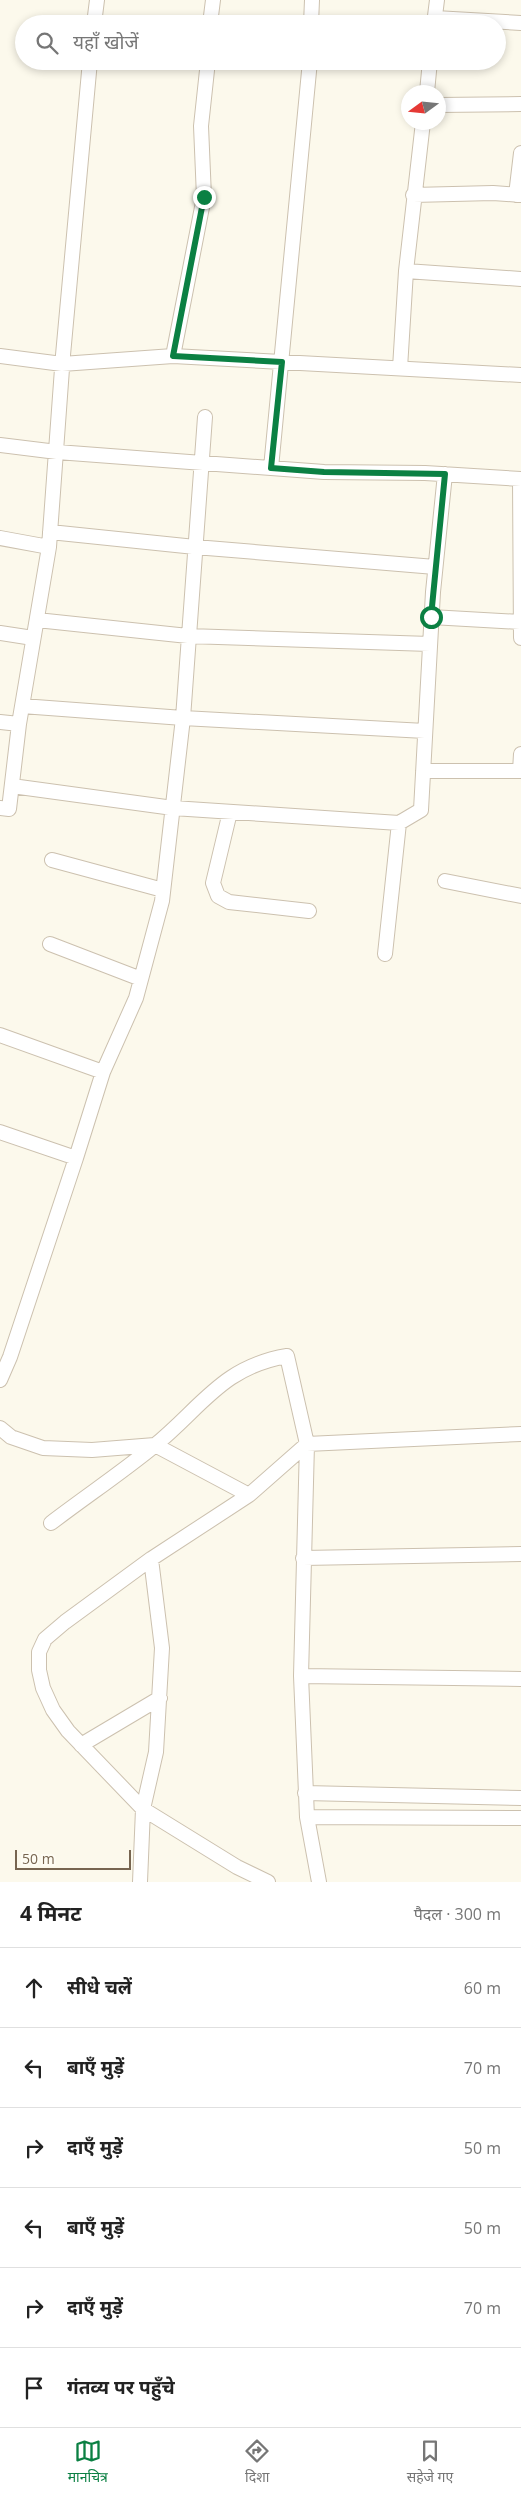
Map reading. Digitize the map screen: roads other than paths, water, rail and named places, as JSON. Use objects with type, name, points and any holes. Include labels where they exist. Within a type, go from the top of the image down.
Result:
[{"type":"street","points":[[95,15],[97,0]]},
{"type":"street","points":[[211,15],[213,0]]},
{"type":"street","points":[[311,15],[312,0]]},
{"type":"street","points":[[435,15],[437,0]]},
{"type":"street","points":[[506,23],[521,23]]},
{"type":"street","points":[[0,808],[9,809],[18,724],[49,547],[62,364],[89,70]]},
{"type":"street","points":[[173,356],[204,197],[201,126],[207,70]]},
{"type":"street","points":[[271,468],[309,70]]},
{"type":"street","points":[[428,85],[429,70]]},
{"type":"street","points":[[446,104],[521,104]]},
{"type":"street","points":[[400,368],[406,271],[413,195],[422,130]]},
{"type":"street","points":[[413,195],[518,195],[521,153]]},
{"type":"street","points":[[406,271],[521,279]]},
{"type":"street","points":[[0,356],[62,364],[173,356],[521,375]]},
{"type":"street","points":[[0,1380],[10,1357],[103,1072],[136,998],[163,890],[183,718],[205,417]]},
{"type":"street","points":[[0,445],[57,452],[109,454],[324,472],[445,474],[521,479],[521,638]]},
{"type":"street","points":[[12,786],[173,808],[399,823],[421,810],[431,617],[445,474]]},
{"type":"street","points":[[50,532],[195,547],[435,567]]},
{"type":"street","points":[[0,538],[49,547]]},
{"type":"street","points":[[431,617],[520,622]]},
{"type":"street","points":[[36,620],[188,636],[430,644]]},
{"type":"street","points":[[0,633],[33,638]]},
{"type":"street","points":[[22,706],[183,718],[425,730]]},
{"type":"street","points":[[1,722],[18,724]]},
{"type":"street","points":[[423,771],[520,771],[521,754]]},
{"type":"street","points":[[230,812],[213,884],[218,896],[229,902],[309,911]]},
{"type":"street","points":[[385,954],[399,823]]},
{"type":"street","points":[[52,860],[163,890]]},
{"type":"street","points":[[445,881],[521,896]]},
{"type":"street","points":[[50,944],[141,980]]},
{"type":"street","points":[[0,1036],[103,1072]]},
{"type":"street","points":[[0,1132],[76,1158]]},
{"type":"street","points":[[51,1523],[155,1445],[230,1377],[264,1360],[287,1356],[307,1444],[301,1676],[306,1817],[319,1882]]},
{"type":"street","points":[[0,1428],[11,1437],[43,1448],[92,1450],[155,1445],[249,1495]]},
{"type":"street","points":[[268,1882],[237,1867],[143,1809],[68,1731],[49,1702],[38,1670],[39,1652],[45,1639],[65,1622],[151,1559],[249,1495],[307,1444],[521,1434]]},
{"type":"street","points":[[303,1558],[521,1554]]},
{"type":"street","points":[[140,1882],[143,1809],[156,1752],[162,1648],[151,1559]]},
{"type":"street","points":[[301,1676],[521,1679]]},
{"type":"street","points":[[81,1745],[160,1698]]},
{"type":"street","points":[[305,1793],[521,1798]]},
{"type":"street","points":[[306,1817],[521,1818]]}]
